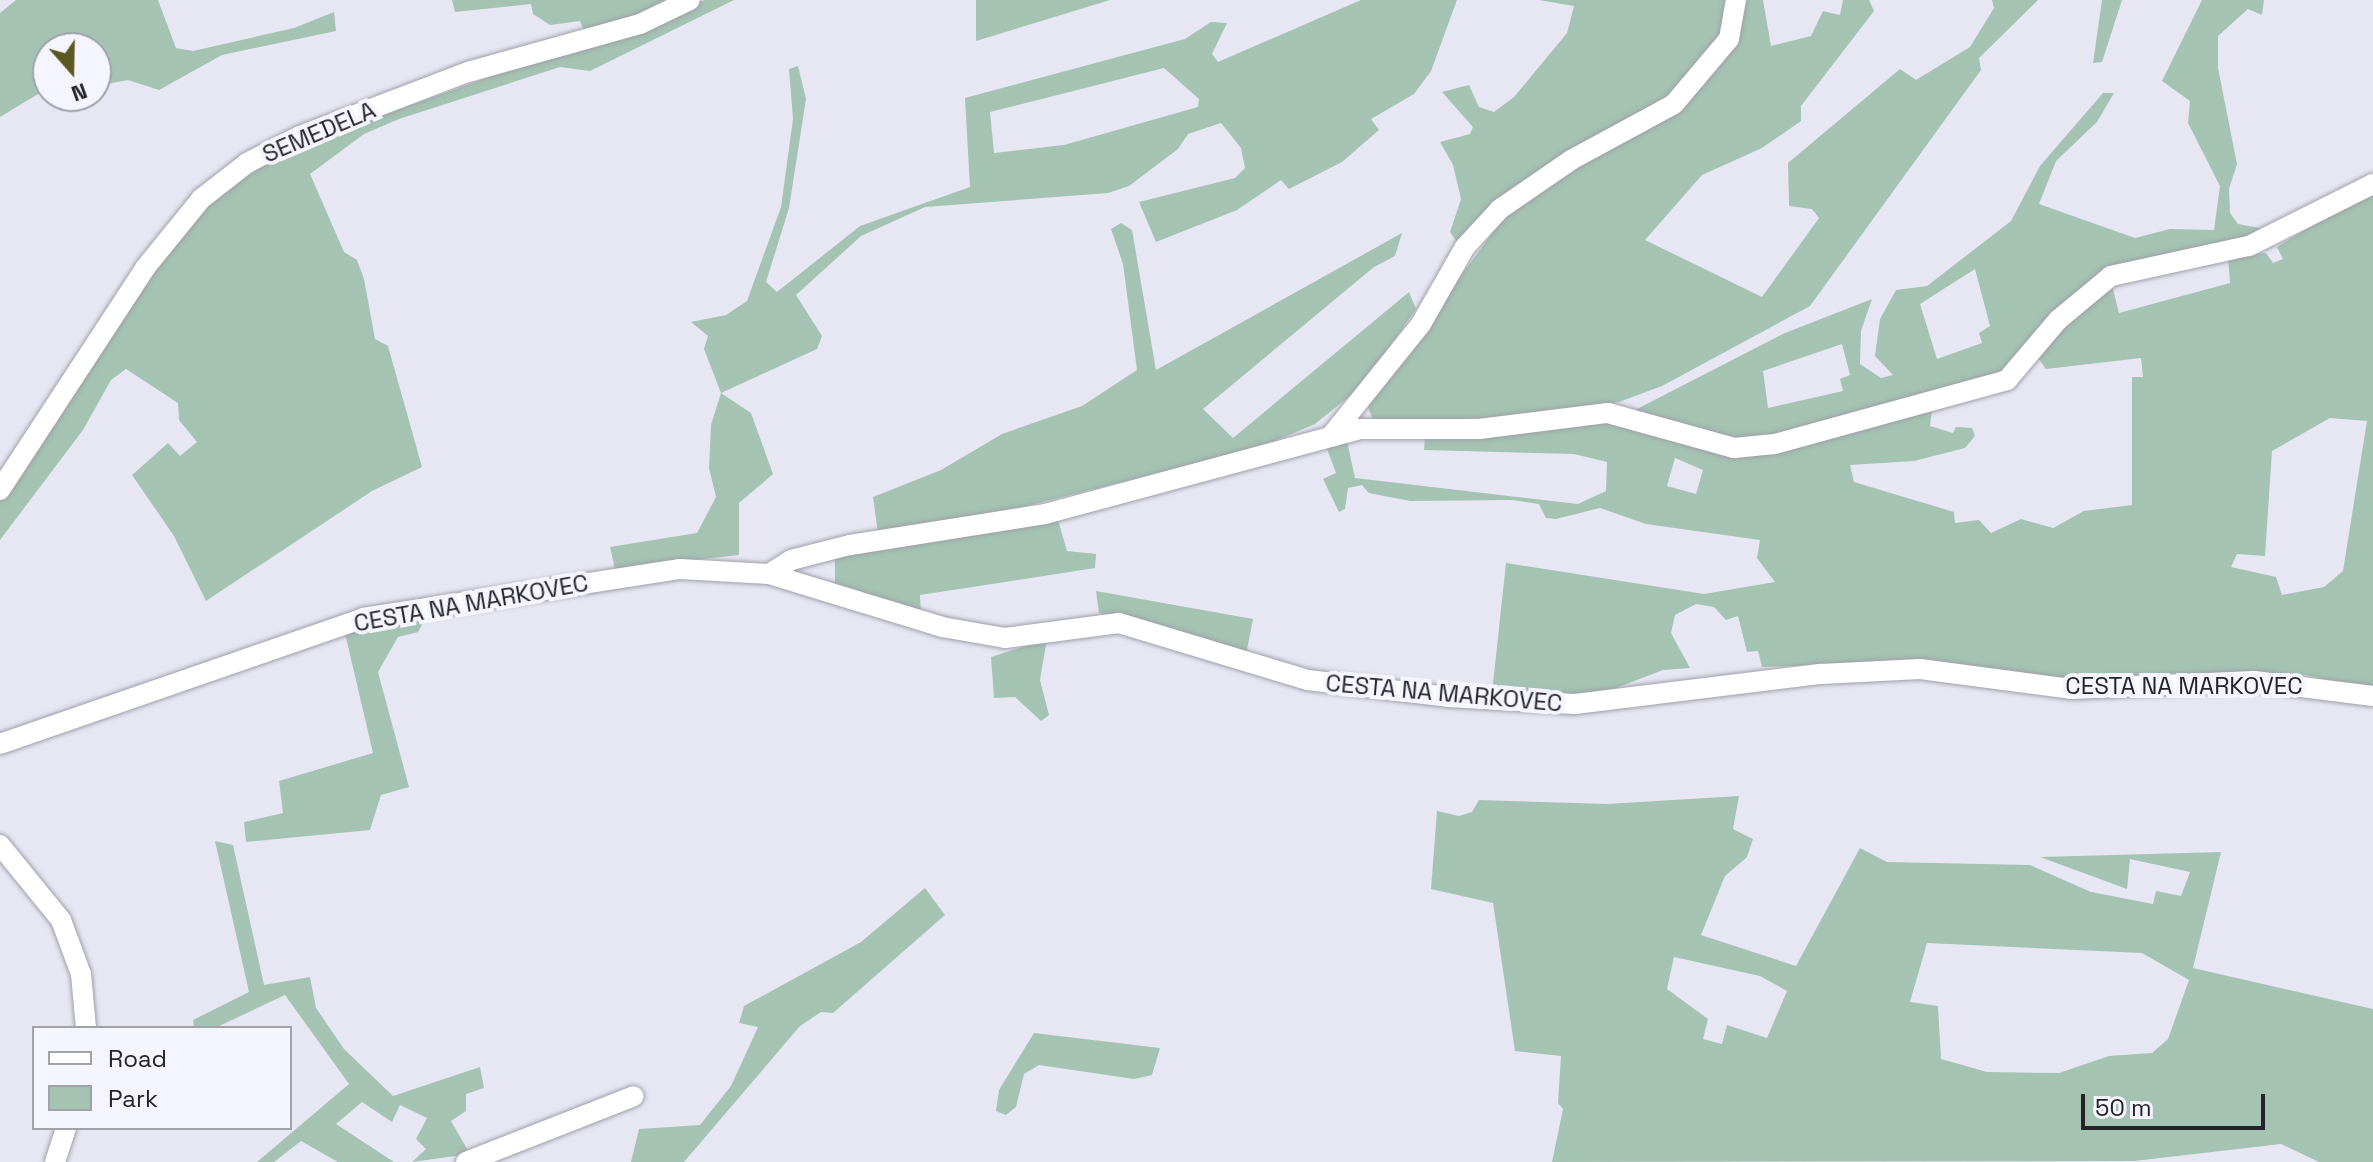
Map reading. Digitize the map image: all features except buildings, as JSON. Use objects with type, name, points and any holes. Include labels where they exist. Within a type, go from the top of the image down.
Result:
[{"type":"street","name":"SEMEDELA","points":[[0,490],[145,268],[201,199],[247,163],[300,136],[468,72],[640,24],[690,0]]},
{"type":"street","points":[[1331,436],[1421,324],[1473,237],[1500,209],[1571,160],[1674,104],[1729,39],[1736,0]]},
{"type":"street","name":"CESTA NA MARKOVEC","points":[[769,574],[791,560],[850,545],[1045,514],[1359,429],[1524,426],[1608,413],[1734,448],[1775,444],[2007,380],[2058,320],[2111,276],[2249,246],[2373,184]]},
{"type":"street","name":"CESTA NA MARKOVEC","points":[[0,744],[363,618],[680,569],[769,574],[942,627],[1005,638],[1119,623],[1308,680],[1448,697],[1575,704],[1821,674],[1920,669],[2071,689],[2254,681],[2373,696]]},
{"type":"street","points":[[0,845],[61,920],[81,974],[86,1026]]},
{"type":"street","points":[[466,1162],[634,1096]]},
{"type":"street","points":[[55,1162],[65,1130]]},
{"type":"green space","points":[[16,0],[158,0],[176,48],[193,51],[294,28],[334,12],[336,31],[222,55],[159,90],[128,80],[112,83],[112,32],[32,32],[32,98],[0,117],[0,13]]},
{"type":"green space","points":[[452,0],[674,0],[634,19],[583,29],[580,21],[550,25],[533,14],[531,4],[455,12]]},
{"type":"green space","points":[[705,0],[734,0],[590,71],[560,67],[399,119],[364,134],[310,174],[344,252],[357,260],[364,279],[375,339],[388,346],[422,467],[372,491],[206,601],[174,536],[132,475],[168,443],[180,456],[197,442],[179,420],[178,403],[126,369],[111,380],[83,430],[0,540],[0,501],[151,271],[218,193],[299,145]]},
{"type":"green space","points":[[976,0],[1110,0],[976,41]]},
{"type":"green space","points":[[1361,0],[1457,0],[1431,71],[1414,94],[1371,119],[1379,130],[1342,162],[1289,189],[1281,180],[1237,210],[1156,242],[1139,202],[1235,178],[1245,168],[1241,148],[1221,123],[1188,134],[1178,149],[1129,186],[1108,193],[925,207],[861,236],[796,295],[822,336],[817,349],[721,393],[704,349],[708,336],[691,322],[726,315],[747,301],[781,207],[793,119],[789,69],[798,66],[806,99],[789,208],[766,282],[777,292],[860,226],[970,187],[965,98],[1185,39],[1211,22],[1227,23],[1212,54],[1218,62]],"holes":[[[1164,68],[1199,99],[1198,107],[1064,145],[994,153],[990,112]]]},
{"type":"green space","points":[[1539,0],[1732,0],[1725,29],[1690,82],[1514,187],[1457,242],[1450,232],[1461,199],[1453,165],[1440,142],[1470,134],[1473,127],[1442,92],[1469,85],[1479,107],[1494,112],[1514,97],[1567,33],[1574,6]]},
{"type":"green space","points":[[1747,0],[1763,0],[1771,46],[1811,36],[1823,11],[1840,15],[1843,0],[1869,0],[1874,11],[1801,106],[1801,121],[1762,148],[1702,175],[1645,240],[1762,297],[1819,218],[1812,209],[1789,206],[1788,163],[1900,69],[1916,80],[1970,47],[1994,8],[1992,0],[2038,0],[1979,58],[1981,70],[1810,306],[1662,386],[1619,402],[1524,416],[1374,423],[1367,404],[1504,217],[1703,86],[1737,42]]},
{"type":"green space","points":[[2102,0],[2122,0],[2102,62],[2093,63]]},
{"type":"green space","points":[[2202,0],[2264,0],[2262,15],[2248,9],[2218,36],[2218,68],[2237,164],[2229,189],[2230,213],[2238,224],[2260,228],[2259,236],[2105,271],[2004,371],[1979,381],[1748,442],[1633,411],[1785,333],[1872,299],[1861,331],[1860,364],[1881,378],[1893,375],[1875,356],[1880,319],[1896,290],[1927,286],[2011,221],[2040,166],[2103,93],[2114,93],[2097,122],[2056,161],[2039,204],[2135,238],[2170,229],[2214,230],[2220,186],[2188,123],[2190,101],[2162,81]],"holes":[[[1975,269],[1990,326],[1979,333],[1982,343],[1937,359],[1920,304]],[[1842,344],[1850,375],[1840,379],[1843,391],[1768,408],[1763,371]]]},
{"type":"green space","points":[[2373,189],[2373,690],[2306,675],[2152,673],[2082,680],[1916,661],[1762,667],[1758,651],[1747,652],[1738,616],[1726,620],[1714,607],[1696,604],[1675,615],[1671,633],[1690,668],[1663,670],[1598,695],[1492,693],[1506,563],[1704,594],[1775,582],[1757,558],[1760,540],[1646,524],[1600,508],[1556,519],[1546,518],[1539,504],[1512,500],[1410,501],[1369,493],[1362,485],[1348,488],[1345,509],[1339,512],[1323,479],[1336,473],[1324,441],[1347,441],[1355,478],[1578,504],[1606,491],[1607,462],[1574,454],[1424,450],[1425,436],[1490,437],[1613,420],[1761,455],[1933,401],[1930,426],[1953,433],[1956,427],[1972,428],[1975,436],[1965,448],[1914,461],[1850,465],[1854,482],[1954,512],[1955,523],[1979,520],[1991,533],[2021,519],[2053,528],[2084,511],[2132,505],[2132,377],[2143,377],[2141,358],[2046,369],[2036,355],[2111,281],[2119,313],[2230,283],[2228,257],[2266,253],[2273,263],[2283,259],[2277,247]],"holes":[[[2330,418],[2367,421],[2343,571],[2324,587],[2282,595],[2276,577],[2231,567],[2237,554],[2265,556],[2272,451]],[[1675,458],[1703,470],[1696,494],[1667,486]]]},
{"type":"green space","points":[[1121,223],[1132,230],[1156,370],[1402,233],[1395,256],[1374,267],[1203,409],[1233,438],[1409,292],[1416,309],[1361,387],[1315,424],[1258,448],[1022,507],[878,533],[873,497],[941,470],[1002,434],[1082,406],[1137,370],[1123,264],[1111,229]]},
{"type":"green space","points":[[721,393],[751,413],[773,474],[739,503],[739,555],[615,569],[610,547],[697,533],[716,497],[709,468],[711,425]]},
{"type":"green space","points":[[1056,513],[1067,551],[1096,554],[1095,568],[920,595],[921,613],[835,590],[835,555]]},
{"type":"green space","points":[[1096,591],[1253,619],[1246,655],[1159,624],[1099,613]]},
{"type":"green space","points":[[433,605],[418,632],[398,637],[378,672],[409,787],[381,795],[370,830],[246,842],[244,822],[283,813],[279,781],[373,753],[344,629]]},
{"type":"green space","points":[[1047,639],[1040,680],[1049,715],[1041,721],[1015,697],[994,698],[991,657]]},
{"type":"green space","points":[[1739,796],[1733,829],[1753,839],[1747,857],[1725,876],[1701,935],[1796,966],[1860,848],[1887,862],[2030,865],[2091,892],[2153,904],[2156,891],[2181,896],[2190,872],[2130,859],[2127,889],[2040,857],[2221,852],[2193,968],[2373,1009],[2373,1162],[2319,1162],[2281,1144],[2134,1161],[1552,1162],[1563,1109],[1558,1103],[1561,1056],[1515,1051],[1493,903],[1431,889],[1437,811],[1459,816],[1472,812],[1479,800],[1607,804]],"holes":[[[1927,943],[2142,953],[2189,980],[2168,1039],[2152,1053],[2109,1056],[2059,1073],[1987,1072],[1941,1059],[1938,1006],[1910,1002]],[[1674,957],[1760,976],[1787,991],[1767,1038],[1727,1025],[1722,1044],[1703,1039],[1708,1019],[1667,989]]]},
{"type":"green space","points":[[215,841],[233,845],[264,985],[310,977],[316,1008],[344,1049],[393,1096],[480,1067],[484,1088],[466,1094],[466,1111],[451,1121],[470,1154],[412,1162],[426,1149],[416,1139],[427,1118],[400,1105],[392,1122],[362,1102],[336,1124],[394,1162],[338,1162],[301,1141],[274,1162],[257,1162],[349,1084],[285,995],[219,1026],[194,1026],[193,1020],[249,992]]},
{"type":"green space","points":[[925,888],[945,915],[833,1013],[821,1012],[800,1026],[684,1162],[631,1162],[639,1129],[700,1125],[731,1086],[758,1027],[739,1023],[744,1006],[861,942]]},
{"type":"green space","points":[[1034,1033],[1160,1048],[1152,1075],[1134,1079],[1039,1065],[1024,1074],[1016,1107],[1006,1115],[996,1111],[999,1090]]}]
